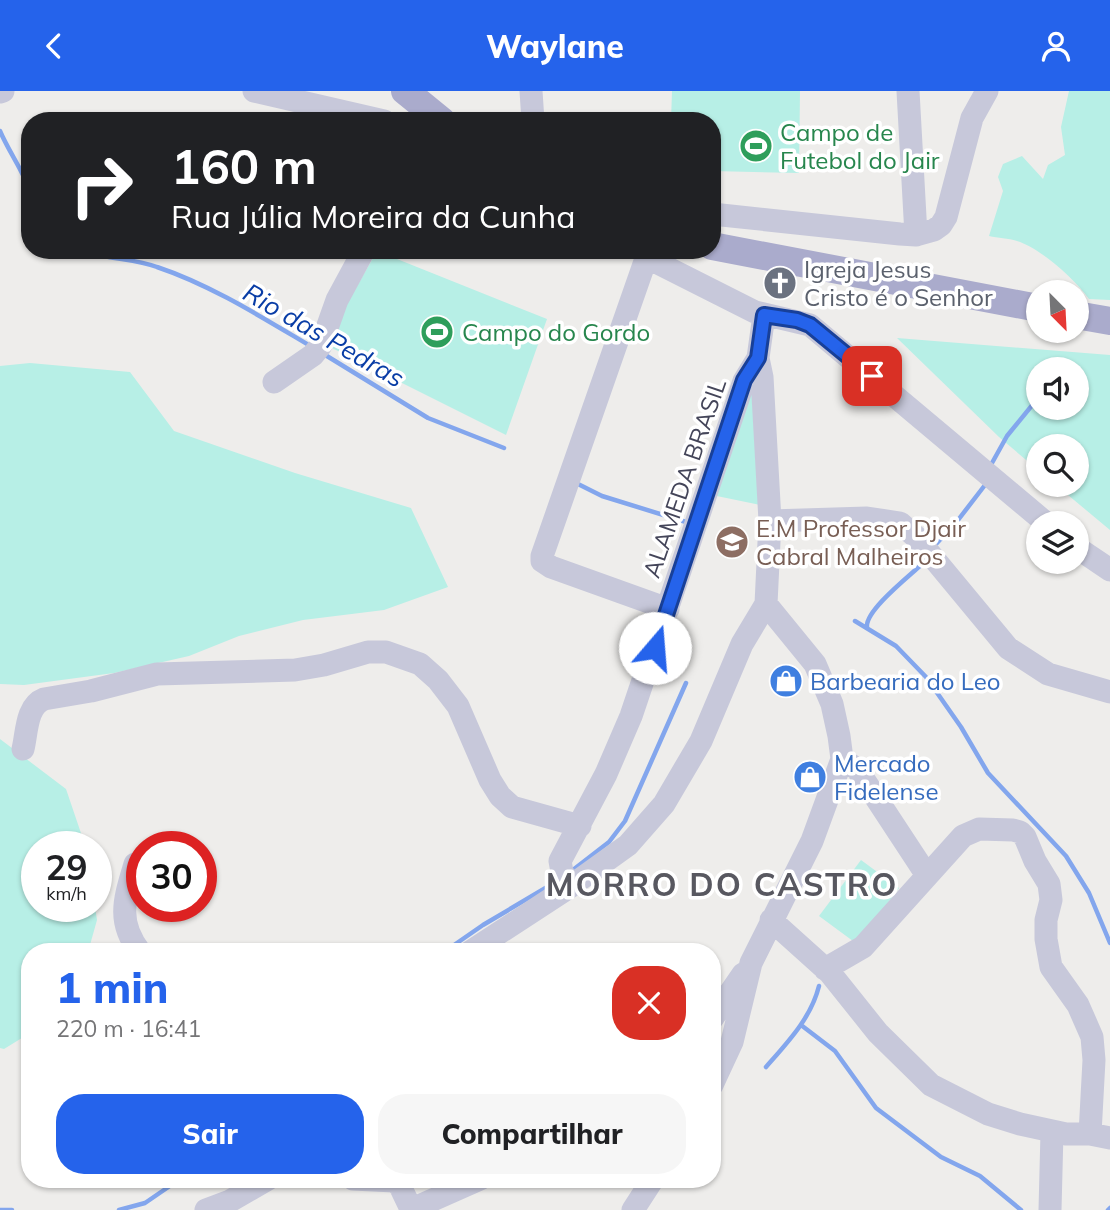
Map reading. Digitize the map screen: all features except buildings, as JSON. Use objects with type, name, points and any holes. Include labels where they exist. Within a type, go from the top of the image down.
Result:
[{"type":"main road","points":[[405,91],[431,112]]},
{"type":"main road","points":[[721,248],[1026,306]]},
{"type":"main road","points":[[1089,317],[1110,321]]},
{"type":"street","points":[[254,91],[345,112]]},
{"type":"street","points":[[531,91],[532,112]]},
{"type":"street","points":[[908,91],[916,235]]},
{"type":"street","points":[[721,215],[916,235],[934,230],[946,217],[972,118],[987,91]]},
{"type":"street","points":[[274,382],[317,350],[337,300],[359,259]]},
{"type":"street","points":[[645,259],[542,561],[551,567],[668,609]]},
{"type":"street","points":[[657,259],[705,288],[764,315],[797,320],[810,325],[1032,511]]},
{"type":"street","name":"ALAMEDA BRASIL","points":[[571,886],[562,872],[560,861],[606,774],[631,716],[755,371],[764,315]]},
{"type":"street","name":"ALAMEDA BRASIL","points":[[484,943],[628,845],[664,804],[701,741],[742,644],[766,604],[770,521],[755,371]]},
{"type":"street","points":[[770,521],[867,517],[900,523],[916,537],[1008,648],[1048,674],[1110,692]]},
{"type":"street","points":[[1089,556],[1110,570]]},
{"type":"street","points":[[721,1006],[751,963],[812,841],[842,759],[832,704],[815,664],[766,604]]},
{"type":"street","points":[[23,749],[31,712],[38,701],[44,699],[91,691],[157,674],[206,675],[296,670],[317,667],[368,652],[386,652],[420,664],[438,680],[457,706],[490,780],[500,796],[512,807],[580,826]]},
{"type":"street","points":[[842,759],[858,769],[926,874]]},
{"type":"street","points":[[771,921],[825,969],[878,1033],[931,1085],[988,1114],[1052,1132],[1101,1133],[1092,1037],[1078,1005],[1051,967],[1045,927],[1051,900],[1050,889],[1025,837],[1013,830],[979,829],[971,832],[951,847],[863,947],[825,969]]},
{"type":"street","points":[[126,895],[126,930],[134,943]]},
{"type":"street","points":[[721,1066],[732,1042],[751,963]]},
{"type":"street","points":[[1050,1210],[1052,1132]]},
{"type":"street","points":[[206,1210],[230,1201],[252,1188]]},
{"type":"street","points":[[401,1188],[411,1209],[459,1188]]},
{"type":"street","points":[[633,1210],[647,1188]]},
{"type":"shaded area","name":"Campo de Futebol do Jair","points":[[672,91],[800,91],[799,173],[721,171],[721,112],[671,112]]},
{"type":"shaded area","points":[[1069,91],[1110,91],[1110,300],[1089,299],[1089,280],[1073,280],[1036,250],[1014,240],[989,236],[1003,191],[998,177],[1003,164],[1022,156],[1043,179],[1048,165],[1065,155],[1061,127]]},
{"type":"shaded area","name":"Campo do Gordo","points":[[372,259],[397,259],[547,319],[506,435],[324,344]]},
{"type":"shaded area","points":[[897,338],[1110,355],[1110,530],[1070,497],[1089,497],[1089,434],[1026,434],[1026,460]]},
{"type":"shaded area","points":[[30,363],[130,372],[174,431],[295,473],[411,508],[448,587],[384,610],[303,620],[239,636],[189,656],[114,673],[24,685],[0,684],[0,366]]},
{"type":"shaded area","points":[[758,379],[765,506],[707,494]]},
{"type":"shaded area","points":[[0,739],[66,789],[80,831],[21,831],[21,922],[96,922],[91,943],[21,943],[21,1039],[4,1049],[0,1048]]},
{"type":"shaded area","points":[[861,860],[899,888],[857,944],[819,916]]},
{"type":"waterway","name":"Rio das Pedras","points":[[0,131],[21,171]]},
{"type":"waterway","name":"Rio das Pedras","points":[[119,259],[148,264],[197,283],[312,347]]},
{"type":"waterway","name":"Rio das Pedras","points":[[322,353],[428,418],[504,448]]},
{"type":"waterway","points":[[992,463],[1007,436],[1026,413]]},
{"type":"waterway","name":"Rio das Pedras","points":[[578,484],[602,496],[686,522]]},
{"type":"waterway","points":[[936,544],[985,485]]},
{"type":"waterway","points":[[867,627],[873,612],[921,565]]},
{"type":"waterway","name":"Rio das Pedras","points":[[855,621],[896,646],[926,677],[961,727],[988,773],[1066,856],[1089,893],[1110,943]]},
{"type":"waterway","points":[[569,873],[609,842],[625,821],[686,683]]},
{"type":"waterway","points":[[457,943],[559,880]]},
{"type":"waterway","points":[[766,1067],[805,1019],[819,986]]},
{"type":"waterway","name":"Rio das Pedras","points":[[801,1025],[835,1051],[876,1108],[941,1157],[980,1176],[1021,1210]]},
{"type":"waterway","points":[[119,1210],[145,1203],[167,1188]]},
{"type":"waterway","points":[[0,1210],[12,1210]]},
{"type":"place","name":"Campo de Futebol do Jair","points":[[756,146]]},
{"type":"place","name":"Igreja Jesus Cristo é o Senhor","points":[[780,283]]},
{"type":"place","name":"Campo do Gordo","points":[[437,332]]},
{"type":"place","name":"E.M Professor Djair Cabral Malheiros","points":[[732,542]]},
{"type":"place","name":"Barbearia do Leo","points":[[786,681]]},
{"type":"place","name":"Mercado Fidelense","points":[[810,777]]},
{"type":"district","name":"MORRO DO CASTRO","points":[[722,884]]},
{"type":"route","points":[[655,648],[744,380],[758,358],[764,315],[797,320],[810,325],[872,376]]}]
